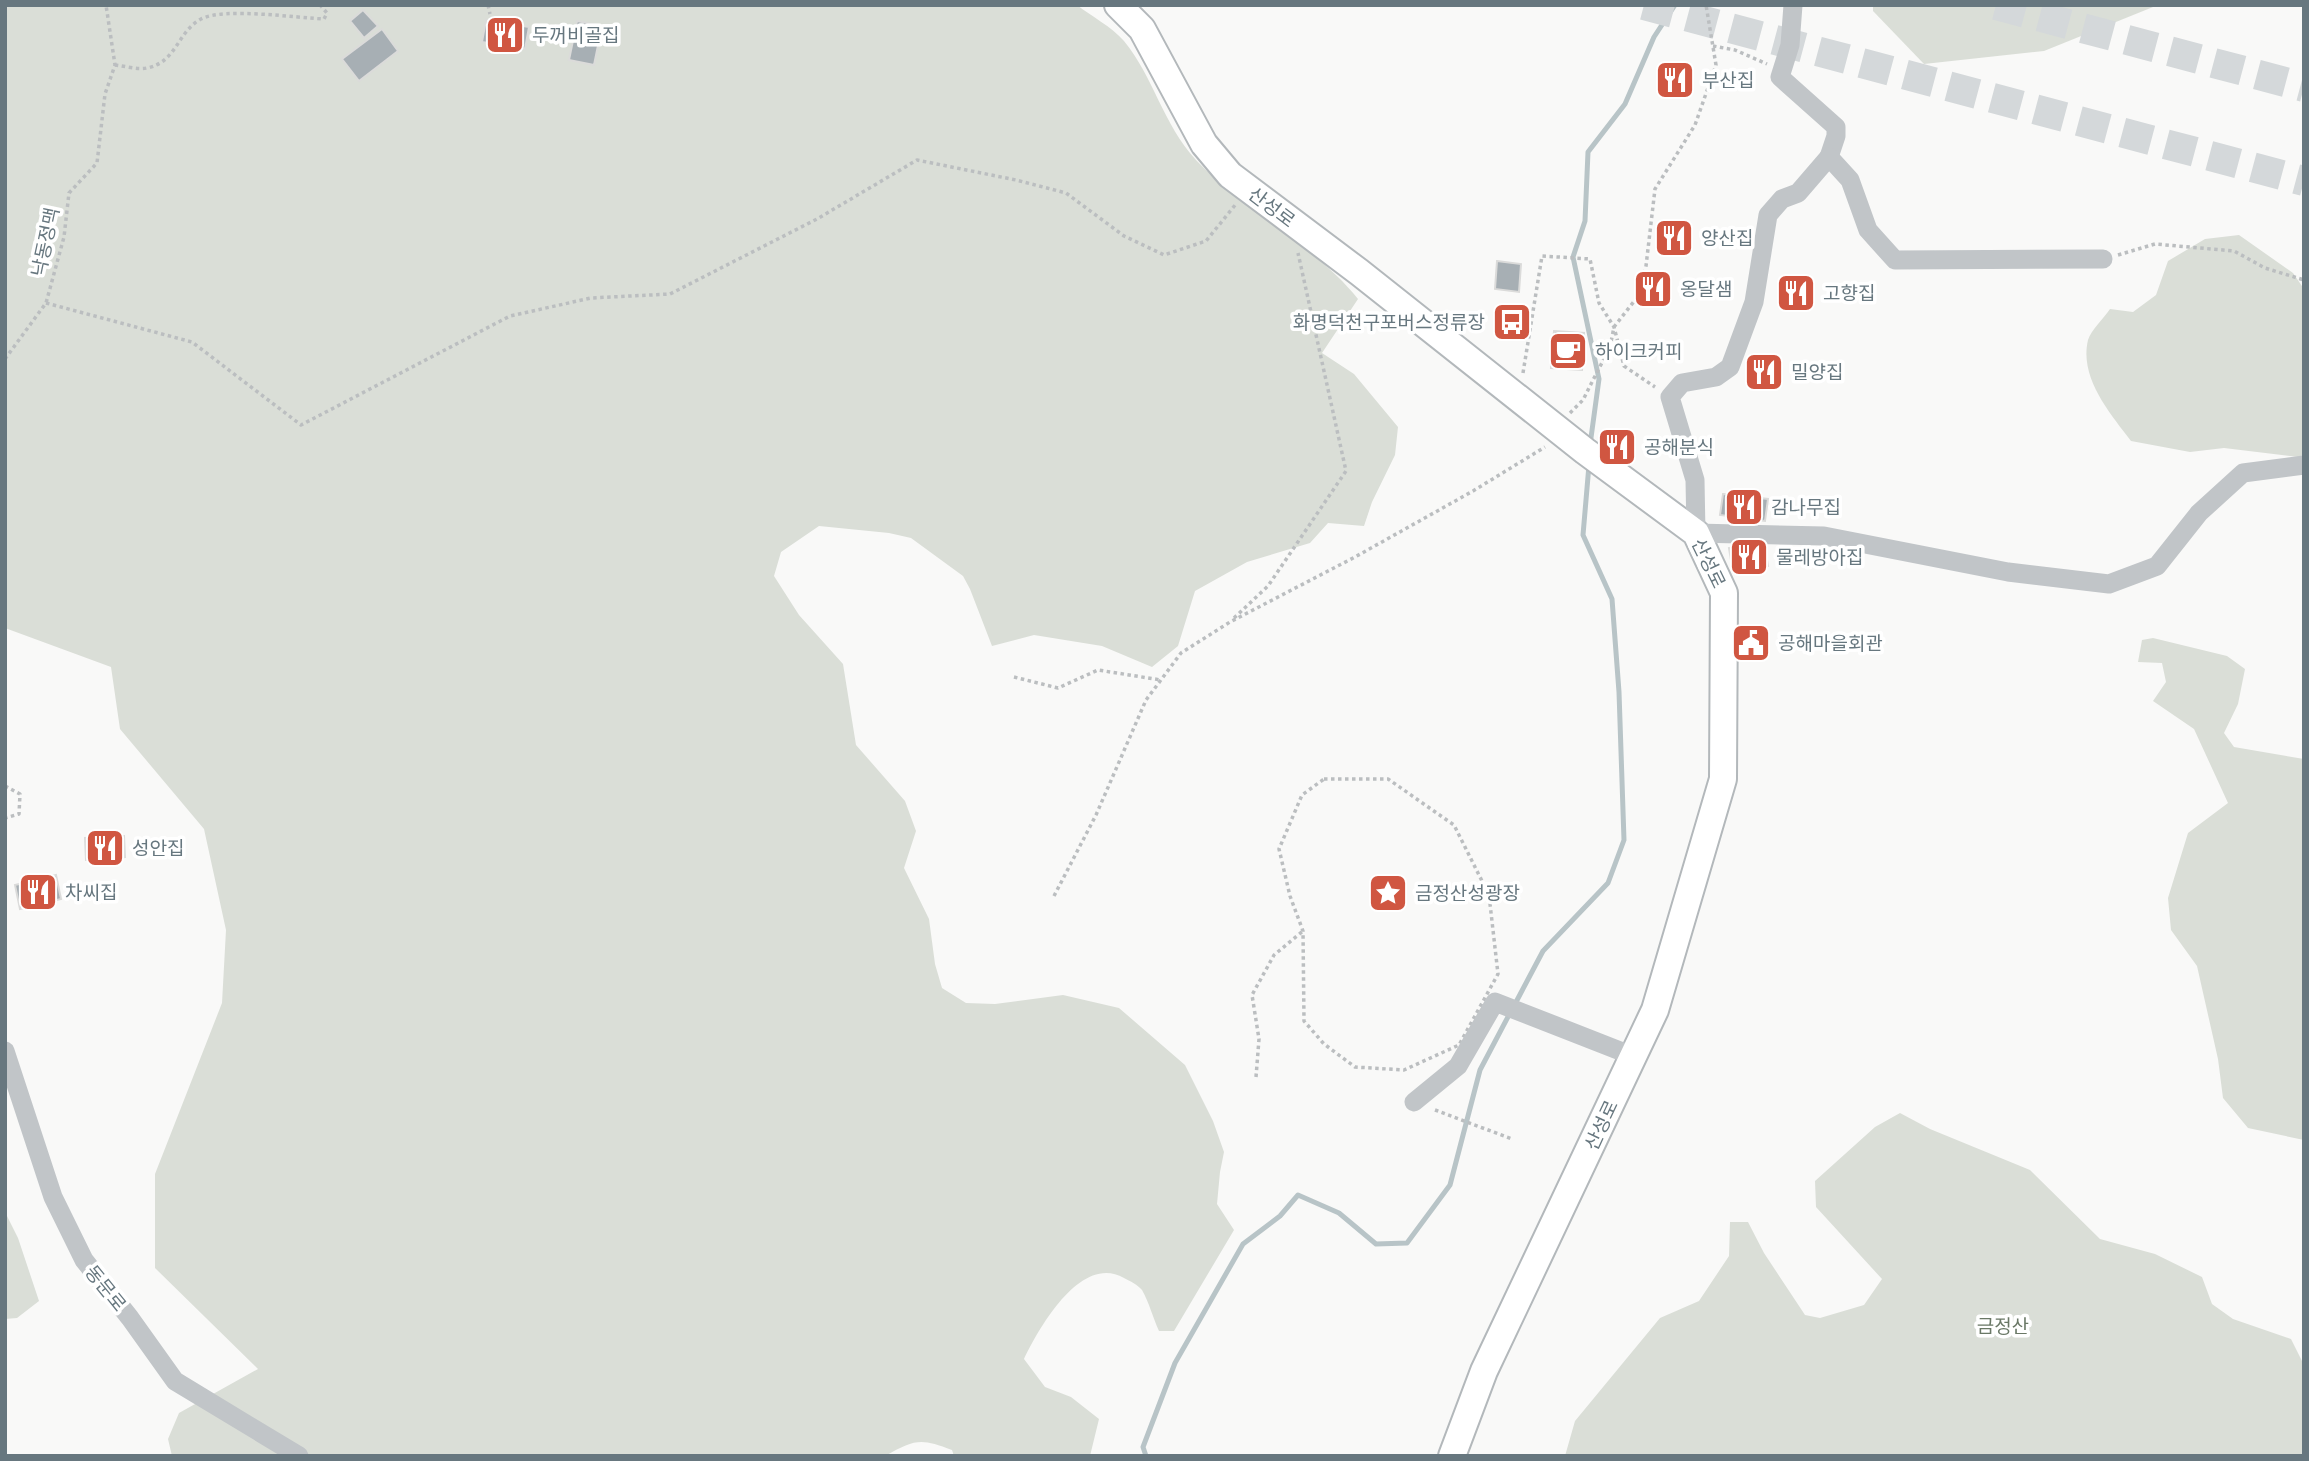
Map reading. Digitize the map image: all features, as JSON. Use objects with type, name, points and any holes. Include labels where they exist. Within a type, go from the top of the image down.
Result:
[{"type":"main road","name":"산성로","points":[[1118,5],[1142,29],[1217,163],[1576,444],[1696,533],[1724,593],[1723,779],[1655,1010],[1484,1371],[1452,1456]]},
{"type":"street","points":[[1793,5],[1790,46],[1780,77],[1836,127],[1836,136],[1829,157],[1798,193],[1782,199],[1768,215],[1754,302],[1730,367],[1716,377],[1682,383],[1670,397],[1695,480],[1696,533],[1824,536],[2008,572],[2109,584],[2157,566],[2199,513],[2243,473],[2304,465]]},
{"type":"street","points":[[1829,157],[1850,180],[1868,230],[1895,260],[2103,259]]},
{"type":"street","points":[[1414,1102],[1458,1066],[1494,1002],[1633,1056]]},
{"type":"street","name":"동문로","points":[[5,1051],[53,1197],[83,1260],[130,1318],[175,1381],[299,1456]]},
{"type":"path","name":"낙동정맥","points":[[5,359],[46,303],[64,237],[69,193],[97,163],[106,94],[115,65],[106,5]]},
{"type":"path","points":[[115,65],[146,69],[168,60],[188,30],[201,19],[219,14],[324,19],[327,13],[320,5]]},
{"type":"path","points":[[488,5],[490,14]]},
{"type":"path","points":[[1054,896],[1096,815],[1146,700],[1181,653],[1230,622],[1450,504],[1576,444],[1583,400],[1610,347],[1614,327],[1639,295],[1646,266],[1655,189],[1695,125],[1716,65],[1706,5]]},
{"type":"path","points":[[1713,46],[1735,50],[1782,71]]},
{"type":"path","points":[[46,303],[192,342],[301,425],[510,316],[591,298],[670,295],[817,219],[917,160],[1066,193],[1124,236],[1164,255],[1206,241],[1248,189]]},
{"type":"path","points":[[1230,622],[1268,586],[1346,471],[1290,220]]},
{"type":"path","points":[[2103,259],[2155,244],[2234,251],[2265,268],[2304,280]]},
{"type":"path","points":[[1519,399],[1542,256],[1590,259],[1599,303],[1614,327],[1624,366],[1670,397]]},
{"type":"path","points":[[1014,677],[1058,688],[1098,670],[1161,680]]},
{"type":"path","points":[[1324,779],[1388,779],[1454,825],[1489,895],[1497,974],[1459,1045],[1404,1070],[1355,1067],[1324,1044],[1304,1020],[1303,931],[1290,896],[1279,849],[1303,795],[1324,779]]},
{"type":"path","points":[[5,786],[20,794],[19,814],[5,818]]},
{"type":"path","points":[[1256,1077],[1259,1039],[1252,995],[1274,955],[1303,931]]},
{"type":"path","points":[[1455,1118],[1512,1139]]},
{"type":"green space","points":[[5,5],[1077,5],[1108,26],[1124,41],[1143,69],[1175,131],[1196,160],[1215,179],[1321,262],[1358,299],[1322,353],[1354,374],[1398,427],[1395,455],[1372,502],[1364,526],[1328,523],[1310,543],[1247,562],[1195,591],[1178,646],[1152,667],[1102,646],[1034,635],[992,646],[963,576],[911,538],[889,533],[819,526],[781,552],[774,576],[799,615],[843,664],[856,745],[905,801],[916,831],[904,868],[929,919],[935,964],[942,988],[966,1003],[995,1004],[1063,995],[1119,1008],[1185,1065],[1213,1121],[1224,1152],[1217,1204],[1234,1230],[1174,1331],[1159,1331],[1142,1290],[1124,1278],[1108,1273],[1092,1276],[1077,1284],[1063,1298],[1040,1330],[1024,1359],[1045,1387],[1071,1397],[1099,1419],[1090,1456],[954,1456],[952,1450],[933,1443],[918,1442],[885,1456],[172,1456],[168,1439],[179,1413],[258,1369],[155,1268],[155,1174],[222,1003],[226,930],[204,829],[120,729],[111,667],[5,628]]},
{"type":"green space","points":[[1873,5],[2158,5],[2044,51],[1924,64],[1873,11]]},
{"type":"green space","points":[[2239,235],[2293,273],[2304,289],[2304,455],[2298,457],[2224,448],[2190,452],[2131,441],[2106,407],[2092,381],[2086,354],[2090,336],[2110,309],[2133,312],[2156,295],[2168,261],[2205,239]]},
{"type":"green space","points":[[2153,638],[2227,656],[2245,669],[2238,704],[2224,733],[2234,747],[2304,759],[2304,1140],[2248,1128],[2223,1098],[2218,1059],[2197,966],[2171,930],[2168,898],[2188,833],[2228,803],[2194,729],[2153,701],[2166,682],[2162,663],[2138,662],[2142,640]]},
{"type":"green space","name":"금정산","points":[[1900,1113],[1930,1129],[2030,1170],[2100,1239],[2155,1254],[2202,1277],[2212,1304],[2233,1319],[2291,1339],[2304,1365],[2304,1456],[1565,1456],[1575,1421],[1660,1318],[1699,1301],[1729,1256],[1730,1222],[1748,1222],[1764,1253],[1805,1315],[1820,1318],[1864,1305],[1882,1279],[1816,1207],[1815,1181],[1875,1127]]},
{"type":"green space","points":[[5,1212],[18,1238],[39,1301],[17,1318],[5,1319]]},
{"type":"building","points":[[363,10],[378,26],[364,38],[350,21]]},
{"type":"building","name":"두꺼비골집","points":[[486,20],[529,27],[525,49],[482,42]]},
{"type":"building","points":[[577,21],[602,26],[594,65],[569,60]]},
{"type":"building","points":[[382,29],[398,51],[359,81],[342,59]]},
{"type":"building","points":[[1497,261],[1521,264],[1519,292],[1495,289]]},
{"type":"building","name":"하이크커피","points":[[1554,331],[1584,333],[1582,370],[1551,368]]},
{"type":"building","name":"감나무집","points":[[1723,494],[1768,499],[1765,521],[1720,515]]},
{"type":"building","name":"물레방아집","points":[[1764,542],[1768,566],[1733,572],[1729,548]]},
{"type":"building","name":"성안집","points":[[124,836],[125,857],[86,860],[85,838]]},
{"type":"building","name":"차씨집","points":[[56,875],[61,899],[20,909],[15,885]]},
{"type":"waterway","points":[[1590,445],[1599,379],[1573,257],[1585,221],[1588,152],[1625,104],[1654,37],[1675,5]]},
{"type":"waterway","points":[[1515,1004],[1543,951],[1608,883],[1624,840],[1619,692],[1612,599],[1583,535],[1589,465]]},
{"type":"waterway","points":[[1146,1456],[1143,1447],[1175,1363],[1243,1244],[1280,1216],[1298,1195],[1339,1213],[1376,1244],[1407,1243],[1450,1185],[1480,1070],[1510,1013]]},
{"type":"tunnel","points":[[1644,5],[2304,181]]},
{"type":"tunnel","points":[[1996,5],[2304,87]]},
{"type":"place","name":"두꺼비골집","points":[[505,35]]},
{"type":"place","name":"부산집","points":[[1675,80]]},
{"type":"place","name":"양산집","points":[[1674,238]]},
{"type":"place","name":"옹달샘","points":[[1653,289]]},
{"type":"place","name":"고향집","points":[[1796,293]]},
{"type":"place","name":"화명덕천구포버스정류장","points":[[1512,322]]},
{"type":"place","name":"하이크커피","points":[[1568,351]]},
{"type":"place","name":"밀양집","points":[[1764,372]]},
{"type":"place","name":"공해분식","points":[[1617,447]]},
{"type":"place","name":"감나무집","points":[[1744,507]]},
{"type":"place","name":"물레방아집","points":[[1749,557]]},
{"type":"place","name":"공해마을회관","points":[[1751,643]]},
{"type":"place","name":"성안집","points":[[105,848]]},
{"type":"place","name":"차씨집","points":[[38,892]]},
{"type":"place","name":"금정산성광장","points":[[1388,893]]}]
